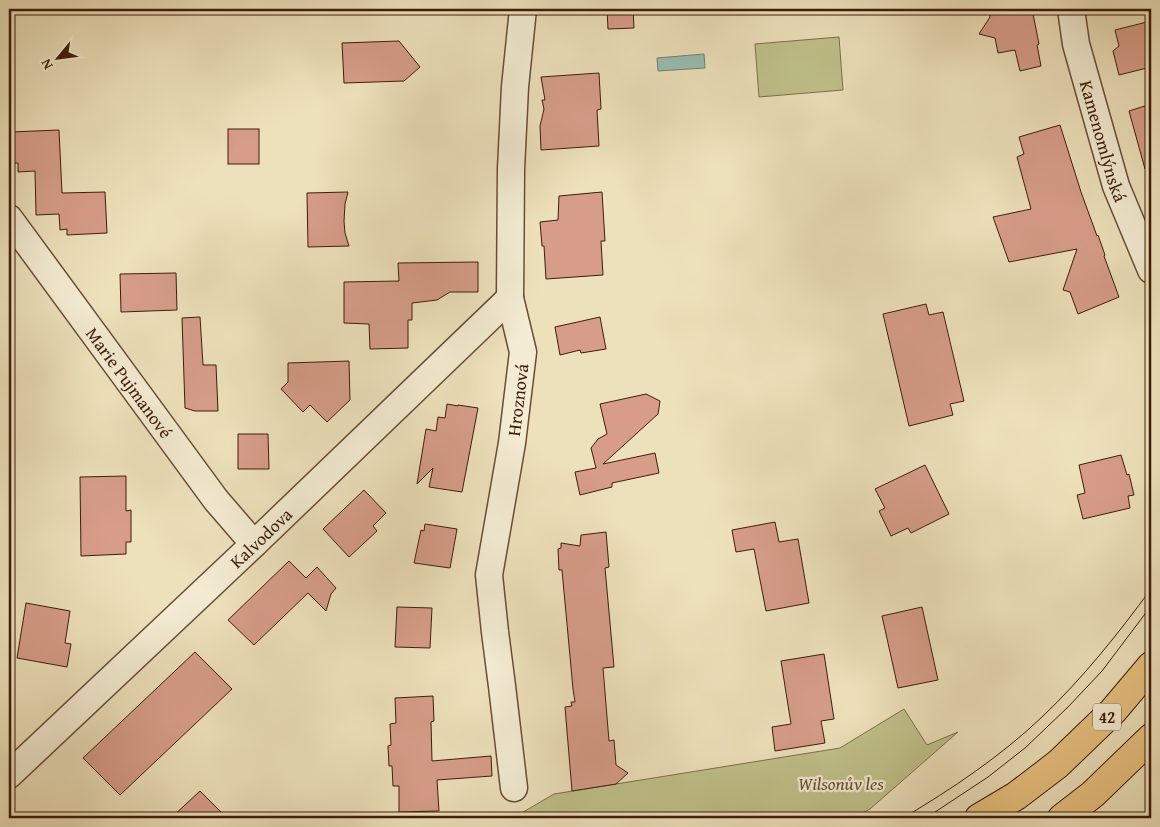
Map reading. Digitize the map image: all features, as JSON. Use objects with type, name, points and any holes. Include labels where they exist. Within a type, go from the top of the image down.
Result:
[{"type":"highway","name":"42","points":[[979,818],[1016,796],[1058,764],[1113,711],[1151,666]]},
{"type":"highway","name":"42","points":[[1093,794],[1151,722]]},
{"type":"highway","name":"42","points":[[1062,818],[1093,794],[1151,738]]},
{"type":"street","name":"Hroznová","points":[[514,788],[489,575],[512,443],[523,352],[510,298],[511,168],[515,87],[523,9]]},
{"type":"street","name":"Kamenomlýnská","points":[[1071,9],[1076,44],[1116,186],[1151,270]]},
{"type":"street","name":"Marie Pujmanové","points":[[9,218],[216,500],[254,544]]},
{"type":"street","name":"Kalvodova","points":[[9,775],[254,544],[510,298]]},
{"type":"green space","points":[[839,37],[843,90],[759,97],[755,44]]},
{"type":"green space","name":"Wilsonův les","points":[[904,709],[927,745],[958,732],[870,809],[855,818],[513,818],[554,794],[840,748]]},
{"type":"water","points":[[704,54],[705,68],[658,71],[657,58]]},
{"type":"building","points":[[607,9],[633,9],[634,28],[608,29]]},
{"type":"building","points":[[989,9],[1032,9],[1041,66],[1020,71],[1015,50],[998,53],[995,38],[979,34],[990,17]]},
{"type":"building","points":[[1151,21],[1151,67],[1119,75],[1113,51],[1119,46],[1115,30]]},
{"type":"building","points":[[399,41],[420,67],[404,81],[344,83],[342,43]]},
{"type":"building","points":[[599,73],[601,109],[597,110],[599,146],[541,150],[540,126],[544,109],[542,100],[545,100],[541,77]]},
{"type":"building","points":[[1151,104],[1151,168],[1145,169],[1129,111]]},
{"type":"building","points":[[1060,125],[1081,192],[1119,297],[1078,314],[1070,292],[1063,290],[1077,249],[1009,262],[993,217],[1031,209],[1017,157],[1024,154],[1019,137]]},
{"type":"building","points":[[228,129],[259,129],[259,164],[228,164]]},
{"type":"building","points":[[59,130],[62,193],[105,192],[107,233],[67,235],[67,229],[60,230],[59,214],[36,215],[35,171],[18,172],[18,163],[10,163],[10,132]]},
{"type":"building","points":[[348,192],[344,221],[349,246],[308,247],[307,193]]},
{"type":"building","points":[[602,192],[605,241],[601,241],[603,275],[546,279],[540,222],[558,220],[559,196]]},
{"type":"building","points":[[478,262],[478,292],[450,292],[437,300],[412,303],[412,320],[408,320],[408,348],[370,349],[369,324],[344,323],[344,282],[399,281],[398,263]]},
{"type":"building","points":[[176,273],[177,310],[121,312],[120,274]]},
{"type":"building","points":[[926,304],[929,315],[943,312],[964,401],[950,404],[953,415],[909,426],[883,314]]},
{"type":"building","points":[[200,317],[203,365],[216,365],[218,411],[195,411],[185,408],[182,318]]},
{"type":"building","points":[[600,317],[606,349],[581,353],[580,350],[560,355],[555,327]]},
{"type":"building","points":[[349,361],[350,400],[327,422],[310,405],[303,412],[281,389],[288,382],[288,363]]},
{"type":"building","points":[[646,394],[660,401],[658,414],[603,464],[655,453],[659,473],[612,483],[612,487],[580,495],[575,472],[596,468],[591,448],[598,439],[607,434],[600,404]]},
{"type":"building","points":[[447,404],[478,408],[462,492],[429,487],[433,468],[417,484],[426,429],[436,431],[438,417],[445,418]]},
{"type":"building","points":[[238,434],[268,434],[269,469],[238,469]]},
{"type":"building","points":[[1121,455],[1127,475],[1129,474],[1134,495],[1128,496],[1130,508],[1083,519],[1077,495],[1085,493],[1079,465]]},
{"type":"building","points":[[925,465],[949,514],[911,533],[908,528],[891,536],[879,511],[885,508],[875,489]]},
{"type":"building","points":[[126,476],[126,511],[131,510],[131,542],[126,542],[126,554],[81,556],[80,477]]},
{"type":"building","points":[[364,490],[386,513],[373,526],[377,531],[349,557],[323,529]]},
{"type":"building","points":[[775,522],[779,542],[798,539],[809,603],[766,611],[754,549],[736,552],[732,530]]},
{"type":"building","points":[[425,524],[457,529],[450,568],[414,563],[421,530],[424,531]]},
{"type":"building","points":[[606,532],[609,567],[605,568],[614,667],[603,668],[609,741],[614,740],[616,765],[628,773],[616,784],[572,791],[565,707],[572,706],[571,702],[575,702],[562,570],[559,570],[558,549],[561,548],[561,543],[580,546],[581,535]]},
{"type":"building","points":[[289,561],[306,578],[317,567],[336,588],[331,594],[326,611],[308,593],[254,645],[228,620]]},
{"type":"building","points":[[26,603],[70,611],[65,643],[71,644],[67,667],[17,658]]},
{"type":"building","points":[[397,607],[432,608],[430,648],[395,647]]},
{"type":"building","points":[[922,607],[938,680],[898,688],[882,616]]},
{"type":"building","points":[[195,652],[232,689],[120,795],[83,758]]},
{"type":"building","points":[[824,654],[834,719],[821,721],[825,743],[775,751],[772,727],[791,724],[781,661]]},
{"type":"building","points":[[433,696],[434,721],[431,722],[432,761],[491,756],[492,776],[437,780],[439,811],[399,812],[399,786],[393,786],[388,746],[391,745],[390,724],[396,723],[395,698]]},
{"type":"building","points":[[200,791],[227,818],[171,818]]},
{"type":"tram line","points":[[903,818],[976,771],[1042,717],[1100,655],[1151,589]]},
{"type":"tram line","points":[[926,818],[988,777],[1025,748],[1102,671],[1151,606]]}]
